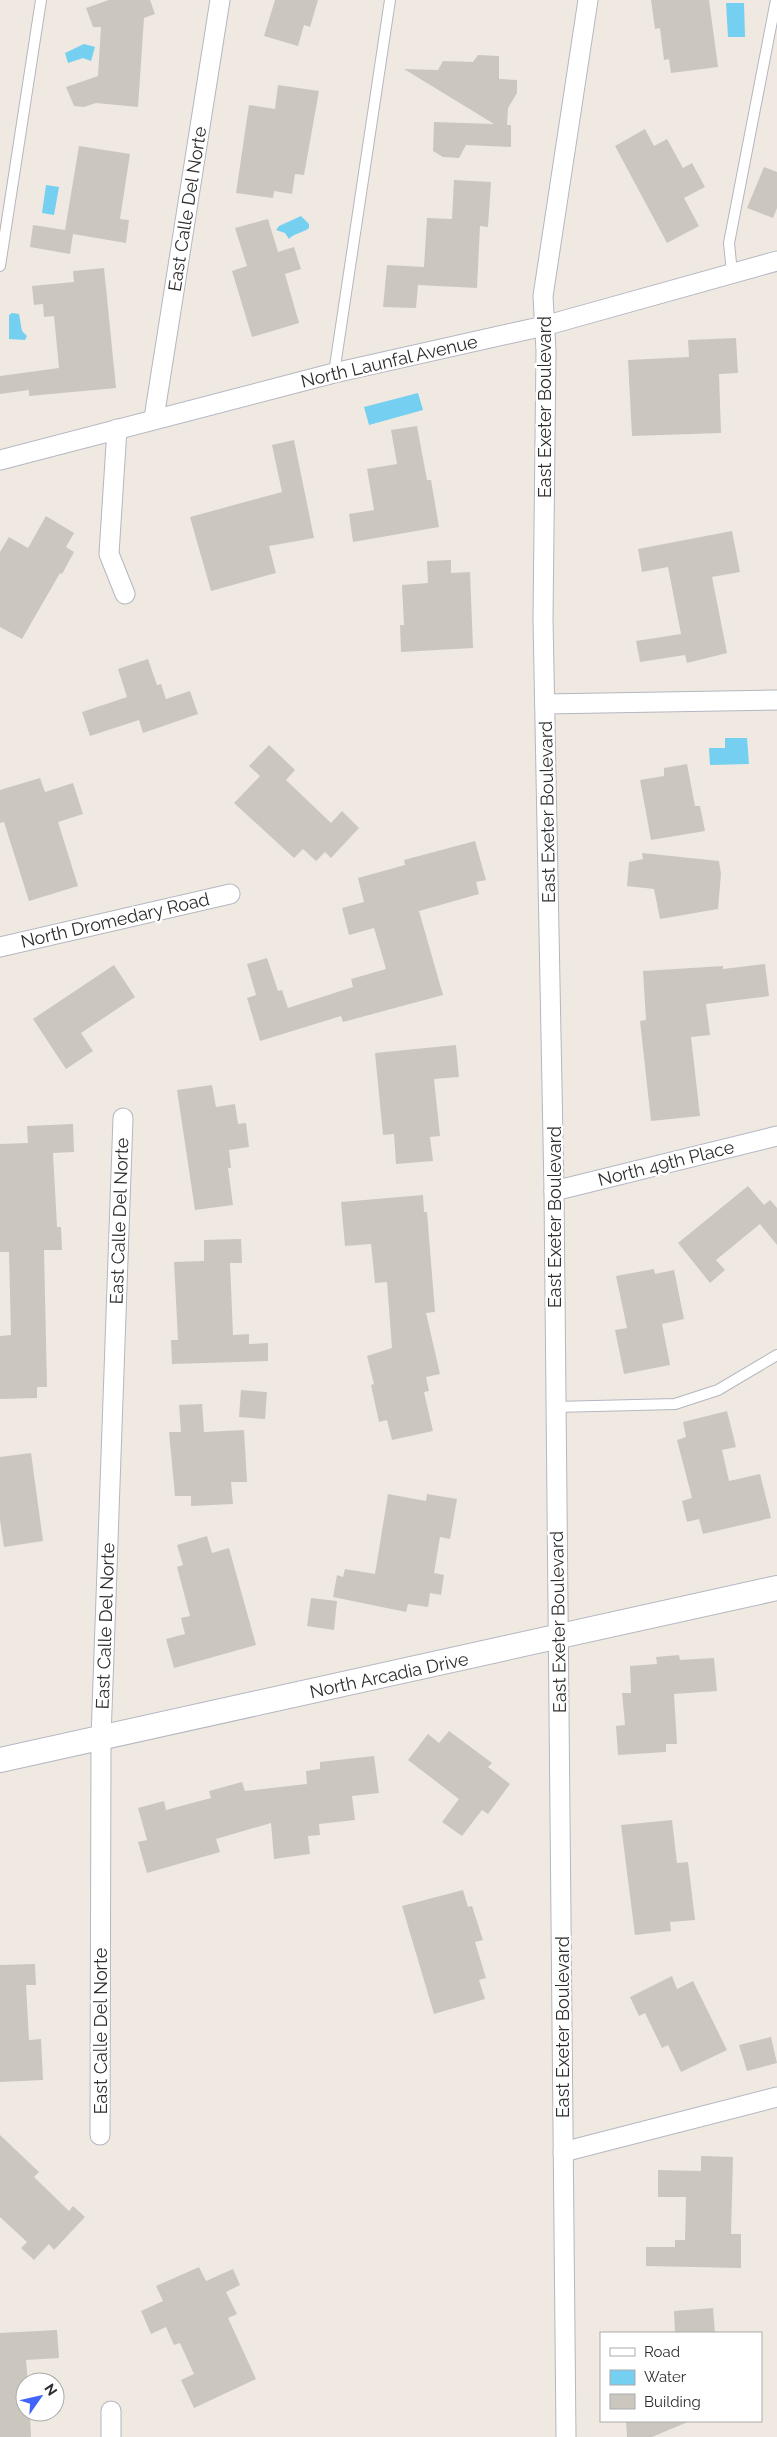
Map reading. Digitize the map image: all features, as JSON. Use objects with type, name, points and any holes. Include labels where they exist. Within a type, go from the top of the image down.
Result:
[{"type":"street","name":"East Calle Del Norte","points":[[154,418],[220,0]]},
{"type":"street","name":"East Exeter Boulevard","points":[[566,2437],[554,1191],[545,704],[543,296],[588,0]]},
{"type":"street","name":"North Launfal Avenue","points":[[0,460],[154,418],[334,373],[544,326],[777,261]]},
{"type":"street","points":[[117,429],[109,554],[126,594]]},
{"type":"street","points":[[545,704],[777,700]]},
{"type":"street","name":"North Dromedary Road","points":[[0,947],[230,894]]},
{"type":"street","name":"East Calle Del Norte","points":[[100,2134],[101,1738],[123,1118]]},
{"type":"street","name":"North 49th Place","points":[[554,1191],[777,1136]]},
{"type":"street","name":"North Arcadia Drive","points":[[0,1760],[777,1588]]},
{"type":"street","points":[[563,2152],[777,2097]]},
{"type":"street","points":[[111,2411],[111,2437]]},
{"type":"lane","points":[[0,266],[40,0]]},
{"type":"lane","points":[[334,373],[390,0]]},
{"type":"lane","points":[[732,273],[729,243],[776,0]]},
{"type":"lane","points":[[555,1407],[675,1404],[718,1390],[777,1355]]},
{"type":"water","points":[[726,3],[744,3],[745,37],[728,37]]},
{"type":"water","points":[[84,44],[95,47],[91,61],[83,58],[68,63],[65,53]]},
{"type":"water","points":[[46,185],[59,187],[54,215],[42,213]]},
{"type":"water","points":[[301,216],[309,224],[307,230],[293,235],[289,239],[285,233],[276,230],[279,226]]},
{"type":"water","points":[[12,313],[19,314],[22,331],[27,336],[25,340],[9,339],[9,315]]},
{"type":"water","points":[[418,393],[423,410],[369,425],[364,407]]},
{"type":"water","points":[[725,738],[747,738],[749,764],[710,765],[709,748],[725,748]]},
{"type":"building","points":[[109,0],[150,0],[155,14],[144,18],[138,107],[96,103],[84,107],[74,106],[66,87],[98,76],[101,27],[93,27],[86,8]]},
{"type":"building","points":[[275,0],[318,0],[310,27],[304,25],[298,46],[264,36]]},
{"type":"building","points":[[651,0],[709,0],[718,67],[671,73],[669,59],[664,60],[660,28],[655,29]]},
{"type":"building","points":[[478,55],[499,56],[499,79],[517,80],[517,93],[508,108],[507,125],[511,125],[511,147],[466,145],[459,158],[443,157],[433,151],[434,122],[494,124],[404,69],[438,70],[443,61],[473,62]]},
{"type":"building","points":[[278,85],[319,91],[304,175],[295,174],[292,194],[274,191],[273,198],[236,193],[249,105],[275,109]]},
{"type":"building","points":[[645,129],[654,146],[667,139],[683,168],[692,163],[705,187],[684,198],[699,226],[667,243],[615,146]]},
{"type":"building","points":[[79,146],[130,154],[120,219],[129,220],[126,243],[73,234],[70,254],[30,247],[33,225],[65,230]]},
{"type":"building","points":[[764,167],[777,172],[777,208],[773,218],[747,208]]},
{"type":"building","points":[[454,180],[491,182],[488,227],[480,226],[477,288],[418,285],[416,308],[383,307],[387,265],[424,267],[427,218],[452,219]]},
{"type":"building","points":[[268,219],[278,252],[294,247],[301,269],[285,274],[299,323],[252,337],[232,271],[247,266],[235,228]]},
{"type":"building","points":[[104,268],[116,388],[29,396],[29,390],[0,394],[0,376],[59,368],[54,316],[44,317],[43,304],[34,305],[32,286],[74,282],[73,271]]},
{"type":"building","points":[[736,338],[738,373],[719,374],[721,433],[632,436],[628,360],[689,357],[688,340]]},
{"type":"building","points":[[417,426],[427,480],[431,480],[439,527],[353,542],[349,514],[374,510],[367,469],[397,464],[391,430]]},
{"type":"building","points":[[294,440],[314,538],[269,546],[276,573],[211,591],[190,517],[282,492],[272,445]]},
{"type":"building","points":[[46,516],[74,533],[66,547],[74,552],[22,639],[0,627],[0,552],[9,537],[28,548]]},
{"type":"building","points":[[732,531],[740,572],[712,577],[727,653],[687,663],[685,655],[640,662],[636,641],[681,634],[668,567],[642,572],[638,549]]},
{"type":"building","points":[[451,560],[451,573],[470,572],[473,648],[401,652],[400,625],[404,625],[402,585],[428,583],[427,561]]},
{"type":"building","points":[[148,659],[157,685],[161,684],[166,699],[190,691],[198,714],[143,733],[139,720],[90,736],[82,712],[127,697],[118,669]]},
{"type":"building","points":[[269,745],[295,770],[286,780],[331,823],[342,811],[359,828],[331,858],[325,852],[316,861],[303,849],[294,858],[234,803],[260,776],[249,766]]},
{"type":"building","points":[[687,764],[695,806],[700,806],[705,831],[651,840],[640,780],[664,776],[664,768]]},
{"type":"building","points":[[40,778],[45,792],[73,783],[83,814],[58,822],[78,886],[29,901],[4,822],[0,823],[0,790]]},
{"type":"building","points":[[475,841],[486,880],[476,882],[479,894],[419,911],[443,995],[343,1022],[341,1016],[260,1041],[247,998],[256,995],[247,964],[267,958],[278,991],[282,990],[288,1008],[353,987],[351,979],[386,969],[374,928],[349,935],[342,908],[364,902],[358,878],[405,865],[404,860]]},
{"type":"building","points":[[642,853],[719,861],[721,874],[718,909],[660,919],[654,889],[627,886],[629,862],[643,859]]},
{"type":"building","points":[[765,964],[769,996],[706,1004],[710,1035],[691,1037],[700,1116],[651,1121],[640,1021],[646,1020],[643,971],[723,966],[723,969]]},
{"type":"building","points":[[114,965],[135,997],[81,1033],[93,1051],[66,1069],[33,1019]]},
{"type":"building","points":[[456,1045],[459,1077],[434,1079],[440,1136],[430,1137],[433,1161],[396,1164],[394,1134],[383,1135],[375,1053]]},
{"type":"building","points":[[212,1085],[216,1107],[235,1104],[238,1124],[246,1123],[249,1147],[229,1150],[231,1168],[228,1168],[233,1205],[195,1210],[177,1090]]},
{"type":"building","points":[[73,1124],[74,1152],[53,1153],[57,1227],[61,1227],[62,1250],[44,1250],[47,1387],[37,1387],[37,1398],[0,1399],[0,1336],[11,1335],[9,1252],[0,1252],[0,1144],[28,1143],[27,1126]]},
{"type":"building","points":[[748,1186],[764,1205],[770,1200],[777,1208],[777,1245],[760,1224],[716,1260],[725,1270],[710,1283],[678,1243]]},
{"type":"building","points":[[423,1195],[424,1212],[427,1212],[435,1312],[426,1313],[440,1374],[426,1377],[429,1391],[424,1392],[433,1431],[392,1440],[387,1420],[379,1422],[371,1385],[374,1384],[367,1356],[392,1348],[387,1282],[375,1283],[371,1244],[345,1246],[341,1202]]},
{"type":"building","points":[[241,1239],[242,1263],[230,1263],[233,1335],[249,1334],[249,1344],[268,1343],[268,1361],[172,1364],[171,1340],[178,1340],[174,1262],[204,1261],[204,1240]]},
{"type":"building","points":[[654,1269],[655,1274],[674,1270],[684,1319],[662,1324],[670,1365],[624,1374],[615,1330],[627,1328],[616,1276]]},
{"type":"building","points":[[241,1390],[267,1392],[265,1419],[239,1417]]},
{"type":"building","points":[[202,1404],[204,1432],[244,1430],[247,1482],[231,1482],[233,1504],[191,1506],[191,1496],[175,1496],[169,1432],[181,1432],[179,1405]]},
{"type":"building","points":[[727,1411],[736,1447],[722,1450],[729,1481],[760,1474],[771,1518],[703,1534],[699,1519],[687,1522],[682,1501],[692,1498],[677,1440],[686,1437],[683,1422]]},
{"type":"building","points":[[31,1453],[43,1541],[4,1547],[0,1520],[0,1457]]},
{"type":"building","points":[[388,1494],[426,1501],[427,1494],[457,1499],[450,1539],[440,1537],[434,1573],[444,1575],[441,1595],[430,1593],[428,1607],[408,1604],[406,1612],[333,1597],[337,1575],[343,1577],[345,1569],[375,1574]]},
{"type":"building","points":[[207,1536],[212,1553],[229,1548],[256,1645],[174,1668],[166,1639],[185,1634],[181,1618],[190,1616],[177,1567],[183,1565],[177,1545]]},
{"type":"building","points":[[311,1598],[337,1601],[334,1630],[307,1626]]},
{"type":"building","points":[[679,1655],[680,1660],[714,1658],[717,1691],[674,1694],[677,1744],[666,1744],[666,1752],[618,1755],[616,1726],[625,1725],[622,1693],[631,1693],[630,1666],[657,1664],[656,1657]]},
{"type":"building","points":[[449,1731],[492,1763],[488,1767],[510,1784],[488,1814],[482,1810],[462,1836],[442,1822],[459,1799],[408,1760],[428,1734],[439,1743]]},
{"type":"building","points":[[374,1756],[379,1793],[352,1796],[355,1820],[319,1824],[320,1835],[308,1836],[310,1854],[274,1859],[271,1823],[216,1839],[220,1852],[147,1873],[138,1842],[147,1840],[138,1808],[164,1801],[166,1810],[211,1798],[209,1791],[242,1782],[245,1791],[307,1784],[306,1771],[320,1769],[320,1762]]},
{"type":"building","points":[[672,1820],[677,1863],[688,1862],[695,1920],[670,1922],[671,1931],[635,1935],[621,1825]]},
{"type":"building","points":[[463,1890],[468,1907],[472,1906],[483,1940],[475,1942],[486,1978],[479,1980],[485,1999],[434,2014],[402,1906]]},
{"type":"building","points":[[35,1964],[36,1985],[26,1985],[29,2040],[41,2039],[43,2080],[0,2082],[0,1965]]},
{"type":"building","points":[[672,1976],[677,1989],[693,1981],[727,2050],[681,2072],[668,2045],[662,2048],[645,2013],[639,2016],[630,1997]]},
{"type":"building","points":[[771,2037],[777,2063],[747,2071],[739,2045]]},
{"type":"building","points":[[0,2135],[39,2172],[34,2177],[69,2211],[73,2206],[85,2217],[54,2250],[49,2244],[34,2260],[21,2248],[27,2242],[0,2217]]},
{"type":"building","points":[[701,2156],[733,2157],[731,2234],[741,2234],[741,2268],[646,2266],[646,2247],[675,2247],[675,2240],[685,2240],[686,2197],[658,2197],[658,2170],[701,2171]]},
{"type":"building","points":[[199,2267],[206,2281],[233,2269],[240,2285],[226,2292],[237,2314],[228,2318],[256,2379],[194,2408],[181,2380],[194,2374],[180,2343],[174,2345],[166,2327],[151,2334],[141,2311],[163,2301],[156,2286]]},
{"type":"building","points":[[713,2308],[715,2332],[675,2332],[674,2311]]},
{"type":"building","points":[[57,2330],[59,2358],[26,2360],[27,2372],[15,2372],[15,2422],[30,2422],[31,2437],[0,2437],[0,2333]]},
{"type":"building","points":[[626,2422],[688,2422],[652,2437],[627,2437]]}]
